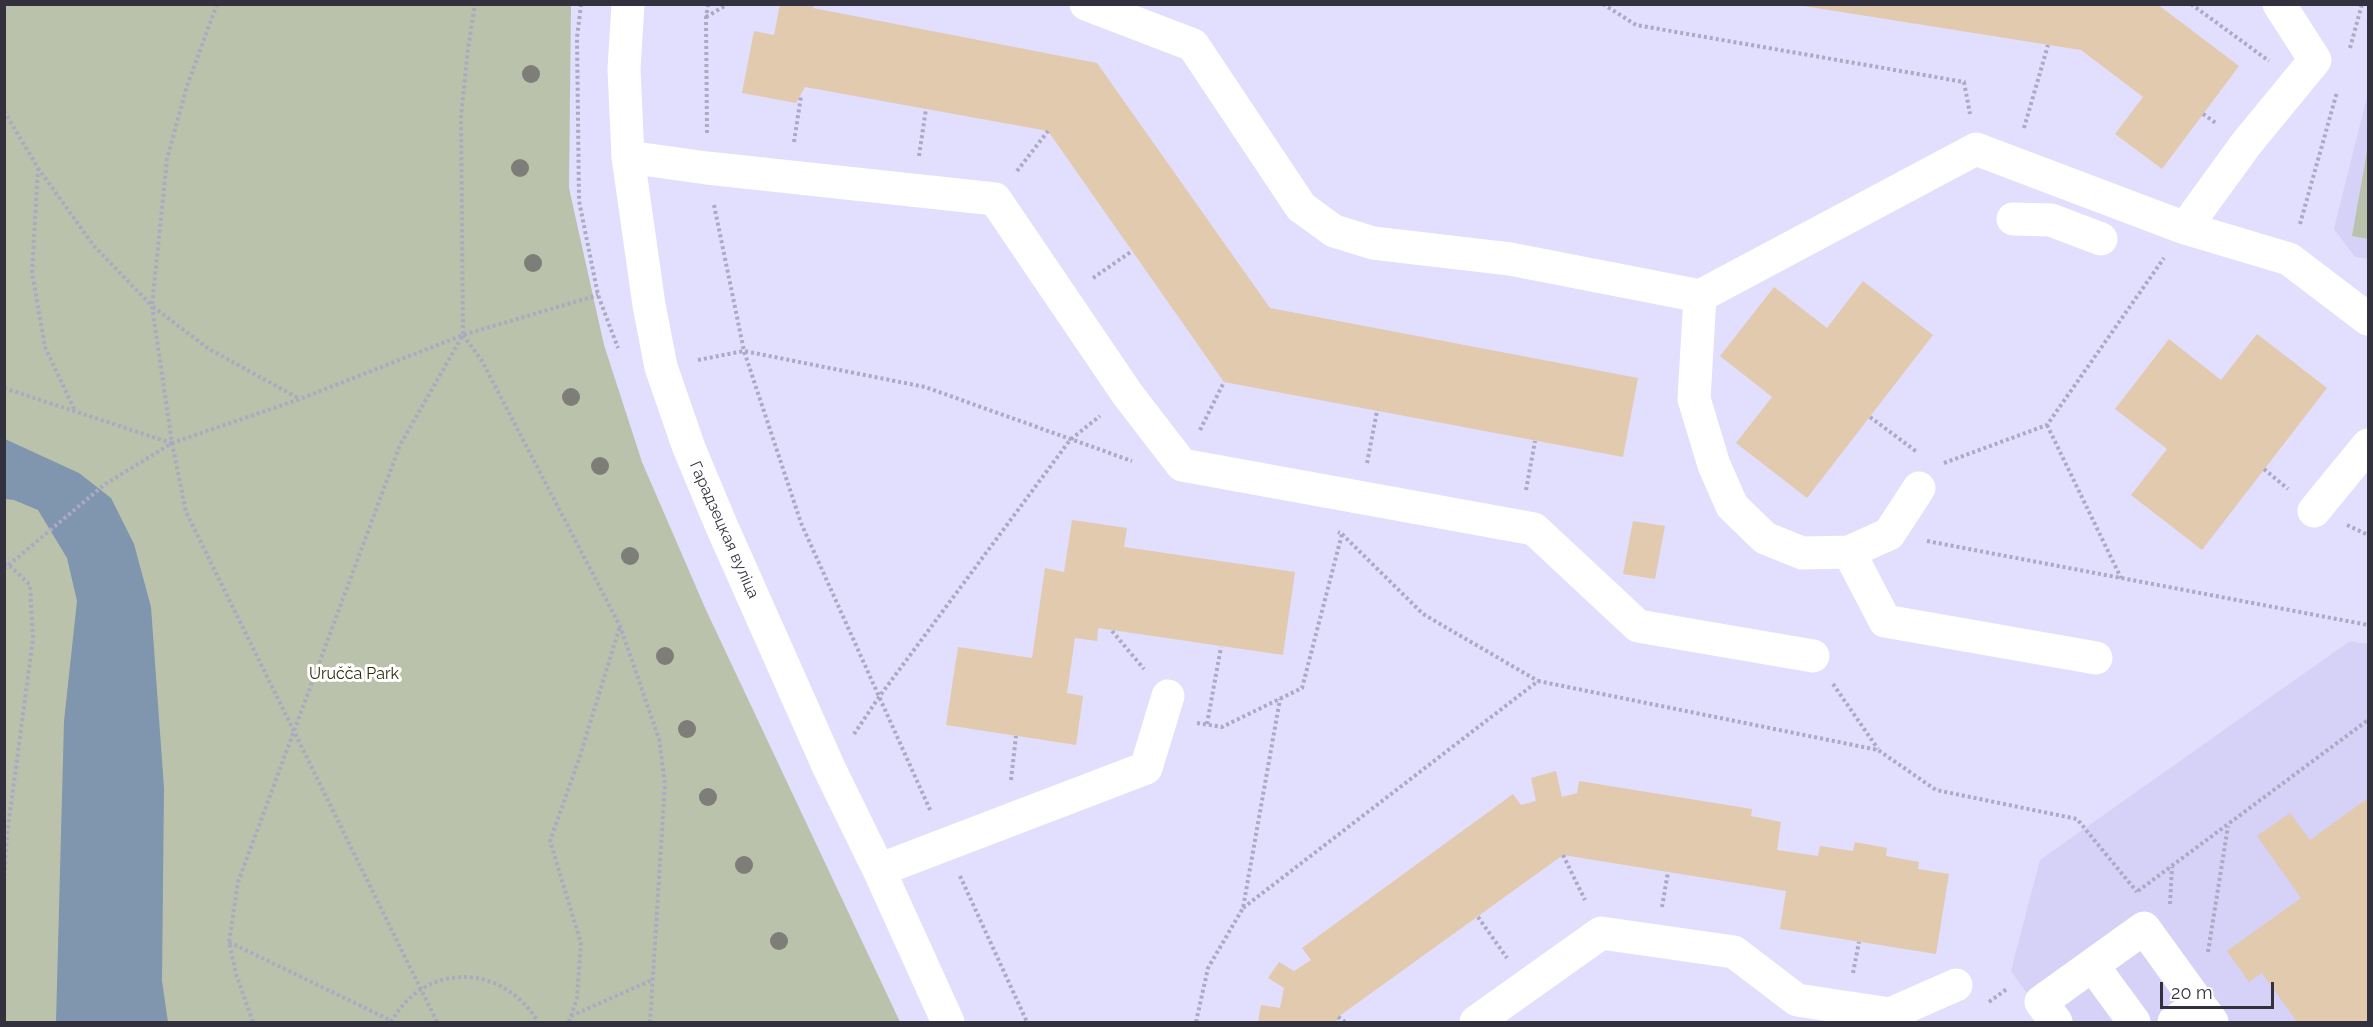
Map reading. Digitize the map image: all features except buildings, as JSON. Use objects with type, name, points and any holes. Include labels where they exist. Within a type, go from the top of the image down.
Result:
[{"type":"street","name":"Гарадзецкая вуліца","points":[[628,4],[624,69],[628,157],[649,305],[664,377],[697,468],[831,770],[948,1023]]},
{"type":"street","points":[[1086,4],[1193,45],[1301,207],[1334,231],[1373,243],[1510,259],[1700,296],[1976,148],[2185,228],[2289,259],[2368,319]]},
{"type":"street","points":[[2185,228],[2246,144],[2315,60],[2279,4]]},
{"type":"street","points":[[628,157],[707,168],[995,199],[1128,395],[1182,465],[1534,529],[1638,626],[1813,656]]},
{"type":"street","points":[[2049,176],[2051,220]]},
{"type":"street","points":[[2013,219],[2051,220],[2101,239]]},
{"type":"street","points":[[1700,296],[1694,399],[1714,465],[1732,506],[1765,538],[1802,553],[1849,552],[1889,534],[1927,471]]},
{"type":"street","points":[[2314,511],[2368,445]]},
{"type":"street","points":[[1849,552],[1885,621],[2096,658]]},
{"type":"street","points":[[879,870],[1146,768],[1164,706]]},
{"type":"street","points":[[2056,1023],[2041,1002],[2144,928],[2195,1017]]},
{"type":"street","points":[[1476,1023],[1601,933],[1734,952],[1797,1000],[1890,1014],[1956,985]]},
{"type":"street","points":[[2093,966],[2134,1023]]},
{"type":"path","points":[[216,4],[187,86],[167,159],[152,306],[172,443],[186,512],[437,1023]]},
{"type":"path","points":[[253,1023],[236,974],[229,942],[238,882],[400,445],[464,335],[461,116],[468,49],[476,4]]},
{"type":"path","points":[[708,4],[706,18],[707,168],[744,351],[801,523],[1028,1023]]},
{"type":"path","points":[[706,18],[728,4]]},
{"type":"path","points":[[1603,4],[1636,25],[1964,82],[1976,148]]},
{"type":"path","points":[[2191,4],[2296,81]]},
{"type":"path","points":[[2349,49],[2362,4]]},
{"type":"path","points":[[2014,163],[2048,45]]},
{"type":"path","points":[[2289,259],[2340,82]]},
{"type":"path","points":[[789,177],[801,96]]},
{"type":"path","points":[[914,191],[926,109]]},
{"type":"path","points":[[4,111],[38,168],[94,246],[152,306],[209,349],[300,399]]},
{"type":"path","points":[[995,199],[1048,132]]},
{"type":"path","points":[[38,168],[32,272],[45,347],[75,411]]},
{"type":"path","points":[[1870,417],[1927,471],[2047,425],[2185,228]]},
{"type":"path","points":[[1063,298],[1132,251]]},
{"type":"path","points":[[4,569],[7,564],[104,485],[172,443],[300,399],[464,335],[598,295]]},
{"type":"path","points":[[464,335],[482,361],[620,626],[659,739],[665,784],[650,1023]]},
{"type":"path","points":[[744,351],[925,387],[1138,463]]},
{"type":"path","points":[[1182,465],[1224,382]]},
{"type":"path","points":[[4,388],[172,443]]},
{"type":"path","points":[[831,770],[879,697],[1070,440],[1128,395]]},
{"type":"path","points":[[1360,498],[1377,411]]},
{"type":"path","points":[[2047,425],[2121,578]]},
{"type":"path","points":[[1519,527],[1536,441]]},
{"type":"path","points":[[1331,530],[1342,534],[1423,615],[1538,681],[1878,750]]},
{"type":"path","points":[[1112,631],[1164,706],[1207,724],[1222,727],[1302,688],[1342,534]]},
{"type":"path","points":[[1889,534],[2368,625]]},
{"type":"path","points":[[4,884],[7,835],[33,639],[30,585],[7,564]]},
{"type":"path","points":[[568,1023],[577,998],[580,943],[550,841],[579,759],[620,626]]},
{"type":"path","points":[[1207,724],[1221,647]]},
{"type":"path","points":[[1813,656],[1878,750],[1936,790],[2077,819],[2137,892]]},
{"type":"path","points":[[1243,908],[1538,681]]},
{"type":"path","points":[[1196,1023],[1208,968],[1243,908],[1280,698]]},
{"type":"path","points":[[2131,897],[2368,720]]},
{"type":"path","points":[[2195,1017],[2228,825]]},
{"type":"path","points":[[1563,855],[1601,933]]},
{"type":"path","points":[[1478,917],[1527,986]]},
{"type":"path","points":[[229,942],[391,1022],[404,1004],[419,990],[444,979],[470,976],[498,983],[521,999],[538,1023]]},
{"type":"path","points":[[571,1017],[652,980]]},
{"type":"path","points":[[1981,1008],[2009,987]]},
{"type":"path","points":[[1338,1017],[1345,1023]]},
{"type":"shaded area","points":[[2368,93],[2368,259],[2355,257],[2334,229]]},
{"type":"shaded area","points":[[2350,641],[2368,644],[2368,1022],[2048,1022],[2011,971],[2040,860]]},
{"type":"green space","name":"Uručča Park","points":[[5,5],[571,5],[569,188],[604,345],[642,462],[706,610],[900,1022],[5,1022]]},
{"type":"green space","points":[[2368,146],[2368,239],[2352,236]]},
{"type":"water","points":[[5,439],[79,473],[111,498],[134,544],[151,607],[164,788],[162,981],[168,1022],[56,1022],[64,721],[77,601],[67,558],[38,510],[14,500],[5,499]]}]
